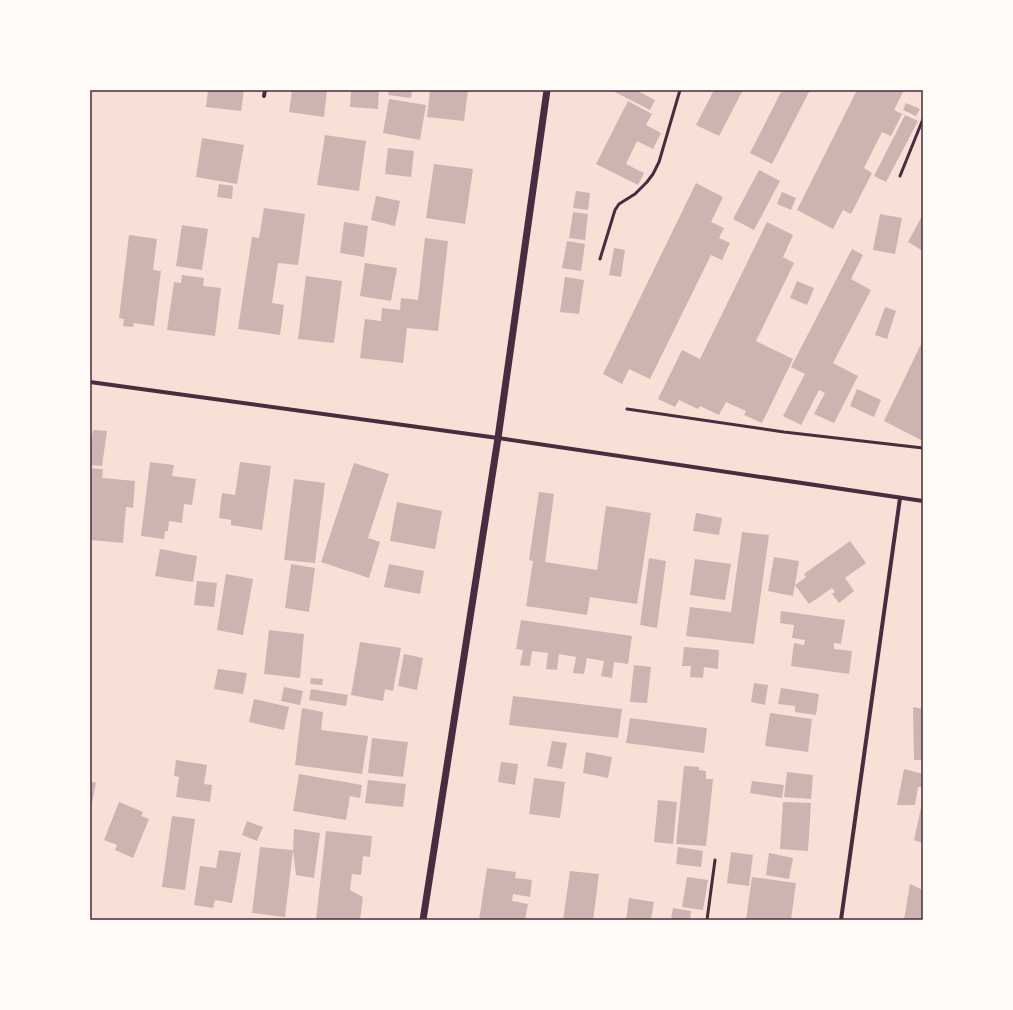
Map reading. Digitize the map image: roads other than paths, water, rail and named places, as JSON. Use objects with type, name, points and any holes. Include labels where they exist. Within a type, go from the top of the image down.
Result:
[{"type":"street","points":[[264,96],[265,90]]},
{"type":"street","points":[[423,920],[498,438],[547,90]]},
{"type":"street","points":[[90,382],[498,438],[923,501]]},
{"type":"street","points":[[840,920],[900,498]]},
{"type":"lane","points":[[600,259],[615,210],[619,204],[635,194],[653,174],[680,90]]},
{"type":"lane","points":[[900,176],[923,119]]},
{"type":"lane","points":[[626,409],[784,432],[923,448]]},
{"type":"lane","points":[[707,920],[715,860]]}]
